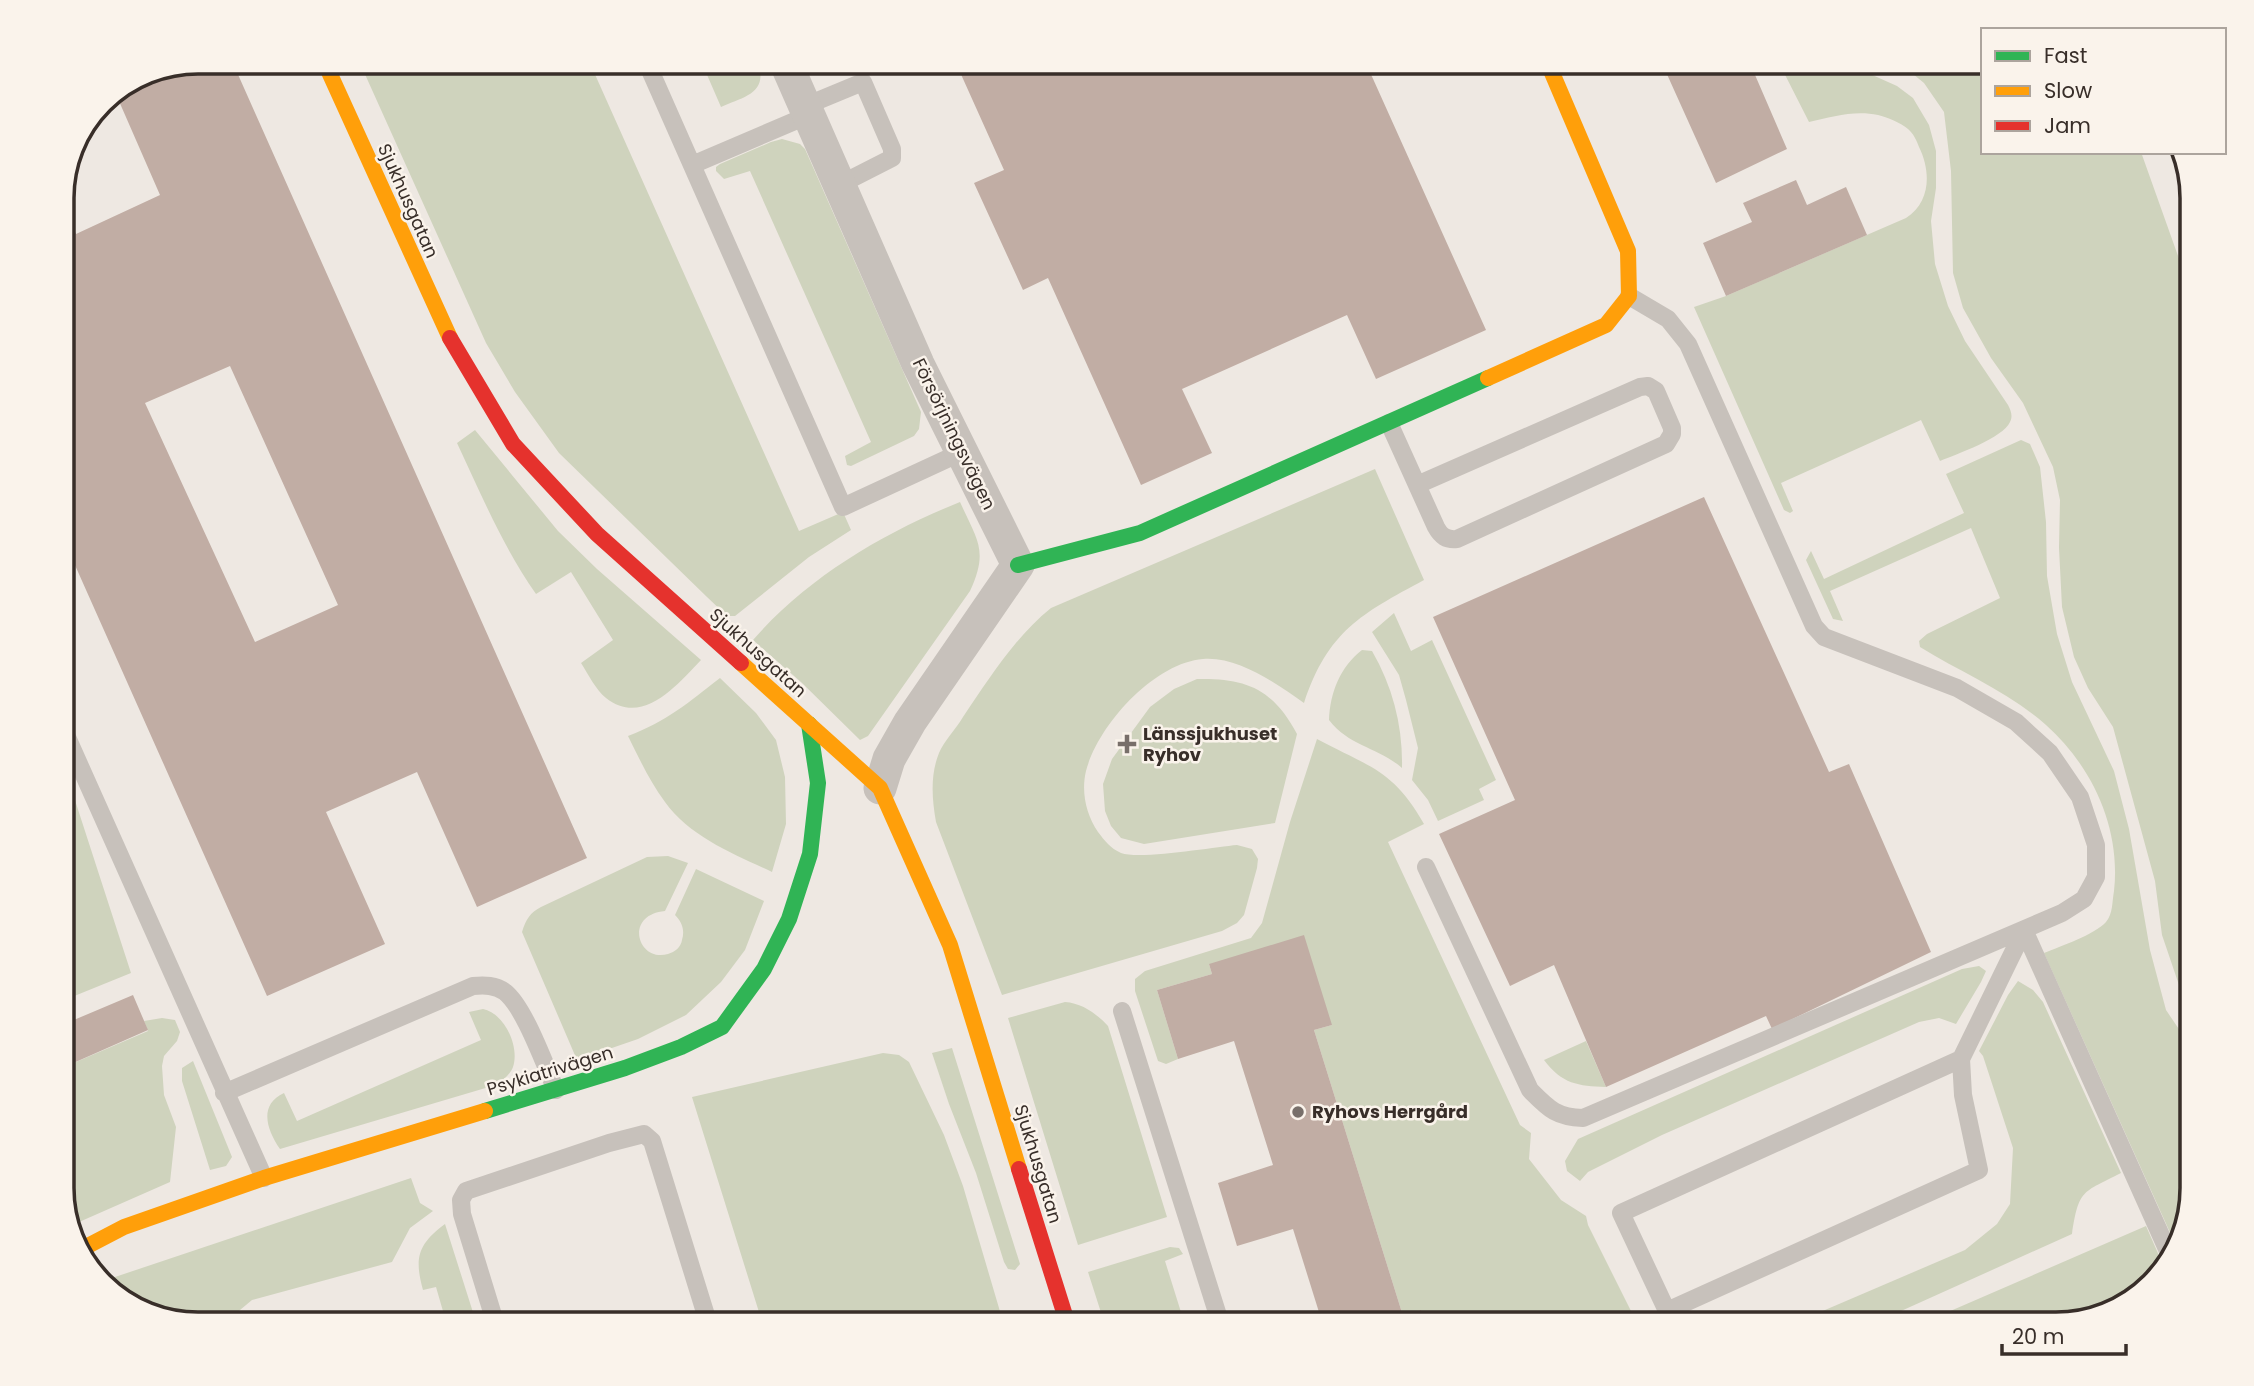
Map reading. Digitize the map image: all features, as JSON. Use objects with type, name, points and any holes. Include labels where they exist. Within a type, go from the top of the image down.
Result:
[{"type":"street","name":"Sjukhusgatan","points":[[330,74],[456,351],[513,444],[597,534],[880,788],[950,945],[1064,1312]]},
{"type":"street","name":"Försörjningsvägen","points":[[791,74],[918,364],[1018,565]]},
{"type":"street","points":[[880,788],[889,759],[910,722],[1018,565],[1140,533],[1606,325],[1629,296],[1628,251],[1553,74]]},
{"type":"street","name":"Psykiatrivägen","points":[[88,1246],[124,1227],[264,1178],[556,1090],[681,1047],[722,1027],[764,969],[789,919],[810,854],[818,783],[809,724]]},
{"type":"lane","points":[[652,74],[843,507],[962,452]]},
{"type":"lane","points":[[692,165],[863,82],[892,149],[892,158],[839,185]]},
{"type":"lane","points":[[1426,867],[1530,1090],[1547,1107],[1563,1117],[1583,1118],[2062,913],[2084,899],[2096,877],[2096,845],[2080,797],[2050,753],[2016,722],[1957,688],[1824,637],[1814,626],[1688,344],[1668,319],[1629,296]]},
{"type":"lane","points":[[1389,423],[1439,533],[1450,540],[1666,443],[1672,434],[1672,428],[1656,391],[1648,386],[1640,387],[1418,485]]},
{"type":"lane","points":[[74,753],[264,1178]]},
{"type":"lane","points":[[1961,1059],[1621,1213],[1667,1311],[1979,1170],[1963,1095],[1961,1059],[2024,930]]},
{"type":"lane","points":[[2024,930],[2166,1247]]},
{"type":"lane","points":[[224,1093],[473,986],[491,985],[506,993],[521,1012],[556,1090]]},
{"type":"lane","points":[[1122,1011],[1217,1312]]},
{"type":"lane","points":[[492,1312],[462,1213],[461,1200],[466,1191],[609,1143],[644,1134],[652,1141],[705,1312]]},
{"type":"green space","points":[[365,74],[595,74],[799,531],[843,512],[851,530],[809,557],[735,616],[727,616],[559,453],[515,392],[486,343]]},
{"type":"green space","points":[[707,74],[760,74],[757,87],[752,92],[721,107]]},
{"type":"green space","points":[[1785,74],[1870,74],[1897,86],[1913,98],[1929,125],[1936,151],[1936,188],[1931,221],[1935,264],[1948,306],[1965,341],[2008,405],[2011,416],[2006,428],[1999,434],[1940,461],[1921,420],[1781,483],[1793,511],[1790,513],[1784,510],[1694,307],[1726,296],[1906,218],[1920,204],[1927,176],[1915,137],[1894,120],[1860,113],[1809,122]]},
{"type":"green space","points":[[1913,74],[1981,74],[1981,154],[2142,154],[2180,262],[2180,987],[2162,935],[2155,881],[2113,727],[2088,688],[2074,657],[2062,607],[2060,500],[2053,467],[2023,403],[1991,358],[1963,308],[1953,273],[1951,171],[1944,112],[1924,83]]},
{"type":"green space","points":[[782,139],[800,144],[805,149],[921,412],[919,429],[914,436],[851,466],[847,465],[845,456],[871,442],[750,171],[724,179],[716,171],[720,164]]},
{"type":"green space","points":[[475,430],[558,531],[701,660],[670,691],[646,705],[633,708],[620,706],[606,698],[596,686],[581,663],[613,640],[571,572],[536,594],[524,576],[493,520],[457,443]]},
{"type":"green space","points":[[2021,440],[2030,444],[2040,467],[2046,522],[2047,576],[2057,634],[2072,682],[2114,771],[2129,829],[2150,950],[2166,1010],[2180,1031],[2180,1189],[2171,1235],[2044,953],[2101,927],[2110,915],[2115,868],[2113,845],[2100,800],[2090,780],[2063,742],[2032,713],[1920,647],[1919,641],[1927,634],[2000,598],[1971,528],[1830,591],[1843,621],[1833,619],[1806,560],[1811,551],[1824,579],[1964,513],[1946,474]]},
{"type":"green space","points":[[1375,469],[1424,580],[1382,603],[1349,627],[1324,658],[1304,703],[1256,673],[1230,662],[1203,659],[1184,663],[1148,684],[1115,716],[1092,753],[1086,771],[1084,795],[1090,818],[1105,841],[1121,853],[1160,854],[1237,845],[1252,849],[1258,859],[1257,868],[1244,915],[1237,923],[1222,931],[1002,995],[936,822],[933,796],[934,770],[941,748],[993,674],[1025,632],[1051,608]]},
{"type":"green space","points":[[960,502],[979,545],[976,577],[970,591],[868,736],[860,740],[753,640],[798,596],[848,559],[903,528]]},
{"type":"green space","points":[[1394,613],[1411,651],[1432,640],[1496,780],[1479,789],[1484,800],[1438,821],[1428,800],[1412,780],[1418,748],[1399,675],[1372,632]]},
{"type":"green space","points":[[1362,650],[1372,651],[1391,693],[1401,737],[1402,768],[1383,755],[1355,742],[1329,720],[1331,700],[1342,672]]},
{"type":"green space","points":[[720,678],[756,713],[776,740],[785,777],[786,824],[772,872],[700,835],[675,814],[654,786],[628,736],[666,718]]},
{"type":"green space","points":[[1197,679],[1230,681],[1257,689],[1278,706],[1297,734],[1275,823],[1144,844],[1121,838],[1111,826],[1105,811],[1103,784],[1112,759],[1150,707],[1174,689]]},
{"type":"green space","points":[[1317,739],[1378,771],[1402,791],[1413,806],[1424,824],[1388,842],[1520,1125],[1531,1133],[1529,1159],[1561,1200],[1586,1216],[1632,1312],[1402,1312],[1314,1030],[1332,1025],[1209,964],[1212,974],[1157,990],[1178,1059],[1166,1064],[1158,1061],[1135,991],[1135,979],[1145,971],[1251,938],[1262,923]]},
{"type":"green space","points":[[74,797],[131,973],[74,996]]},
{"type":"green space","points":[[668,856],[688,863],[665,911],[652,914],[644,921],[640,929],[643,945],[649,952],[658,955],[671,953],[679,947],[683,930],[675,915],[696,869],[764,901],[745,950],[721,982],[686,1015],[638,1039],[577,1060],[522,932],[525,923],[531,914],[541,907],[647,857]]},
{"type":"green space","points":[[1979,966],[1986,971],[1956,1024],[1939,1018],[1919,1022],[1662,1135],[1588,1172],[1580,1181],[1567,1171],[1565,1161],[1578,1139],[1962,969]]},
{"type":"green space","points":[[2018,981],[2033,990],[2043,1002],[2121,1173],[2084,1194],[2077,1208],[2072,1234],[1899,1312],[1820,1312],[1965,1250],[1997,1224],[2010,1204],[2013,1148],[1983,1056],[1979,1051]]},
{"type":"green space","points":[[1065,1002],[1089,1010],[1108,1026],[1167,1217],[1078,1245],[1008,1018]]},
{"type":"green space","points":[[483,1009],[498,1017],[512,1040],[515,1059],[512,1069],[499,1084],[280,1149],[271,1134],[267,1118],[276,1098],[284,1093],[297,1121],[481,1040],[469,1012]]},
{"type":"green space","points":[[162,1018],[175,1020],[180,1032],[177,1041],[164,1056],[162,1066],[164,1095],[176,1127],[170,1182],[78,1222],[74,1197],[74,1063],[148,1031],[144,1021]]},
{"type":"green space","points":[[1586,1041],[1606,1087],[1587,1086],[1564,1079],[1544,1060]]},
{"type":"green space","points":[[952,1048],[1020,1264],[1015,1270],[1008,1269],[1004,1262],[976,1173],[932,1053]]},
{"type":"green space","points":[[883,1053],[899,1055],[909,1062],[944,1135],[963,1186],[1000,1312],[759,1312],[692,1097]]},
{"type":"green space","points":[[193,1061],[232,1157],[226,1166],[210,1170],[182,1081],[182,1068]]},
{"type":"green space","points":[[411,1178],[420,1203],[433,1211],[410,1228],[392,1262],[252,1300],[238,1312],[197,1312],[165,1308],[135,1296],[112,1278]]},
{"type":"green space","points":[[445,1224],[473,1312],[443,1312],[436,1287],[423,1290],[419,1269],[420,1252]]},
{"type":"green space","points":[[2146,1226],[2160,1257],[2132,1287],[2119,1296],[2089,1308],[2057,1312],[1948,1312]]},
{"type":"green space","points":[[1170,1247],[1179,1248],[1183,1254],[1165,1261],[1181,1312],[1101,1312],[1088,1272]]},
{"type":"building","points":[[238,74],[587,858],[477,907],[417,772],[326,812],[385,944],[267,996],[74,563],[74,229],[76,234],[160,195],[119,102],[143,86],[173,76]],"holes":[[[230,366],[338,605],[255,642],[145,403]]]},
{"type":"building","points":[[961,74],[1371,74],[1486,330],[1376,379],[1347,315],[1182,389],[1212,453],[1141,485],[1048,278],[1023,290],[974,183],[1004,170]]},
{"type":"building","points":[[1667,74],[1755,74],[1787,149],[1716,183]]},
{"type":"building","points":[[1796,180],[1807,205],[1846,187],[1867,235],[1726,296],[1703,243],[1752,222],[1743,203]]},
{"type":"building","points":[[1704,497],[1829,772],[1849,764],[1931,952],[1772,1029],[1766,1016],[1606,1087],[1554,965],[1510,986],[1439,834],[1515,800],[1433,617]]},
{"type":"building","name":"Ryhovs Herrgård","points":[[1304,935],[1332,1025],[1314,1030],[1402,1312],[1319,1312],[1293,1229],[1237,1246],[1218,1183],[1273,1165],[1234,1041],[1178,1059],[1157,990],[1212,974],[1209,964]]},
{"type":"building","points":[[133,995],[148,1030],[74,1063],[74,1020]]},
{"type":"traffic: fast","points":[[1018,565],[1140,533],[1488,378]]},
{"type":"traffic: fast","points":[[485,1111],[625,1068],[681,1047],[722,1027],[764,969],[789,919],[810,854],[818,783],[809,724]]},
{"type":"traffic: slow","points":[[330,74],[450,338]]},
{"type":"traffic: slow","points":[[1488,378],[1606,325],[1629,296],[1628,251],[1553,74]]},
{"type":"traffic: slow","points":[[741,663],[880,788],[950,945],[1019,1169]]},
{"type":"traffic: slow","points":[[88,1246],[124,1227],[264,1178],[485,1111]]},
{"type":"traffic: jam","points":[[450,338],[513,444],[597,534],[741,663]]},
{"type":"traffic: jam","points":[[1019,1169],[1064,1312]]},
{"type":"place","name":"Länssjukhuset Ryhov","points":[[1127,744]]},
{"type":"place","name":"Ryhovs Herrgård","points":[[1298,1112]]}]
